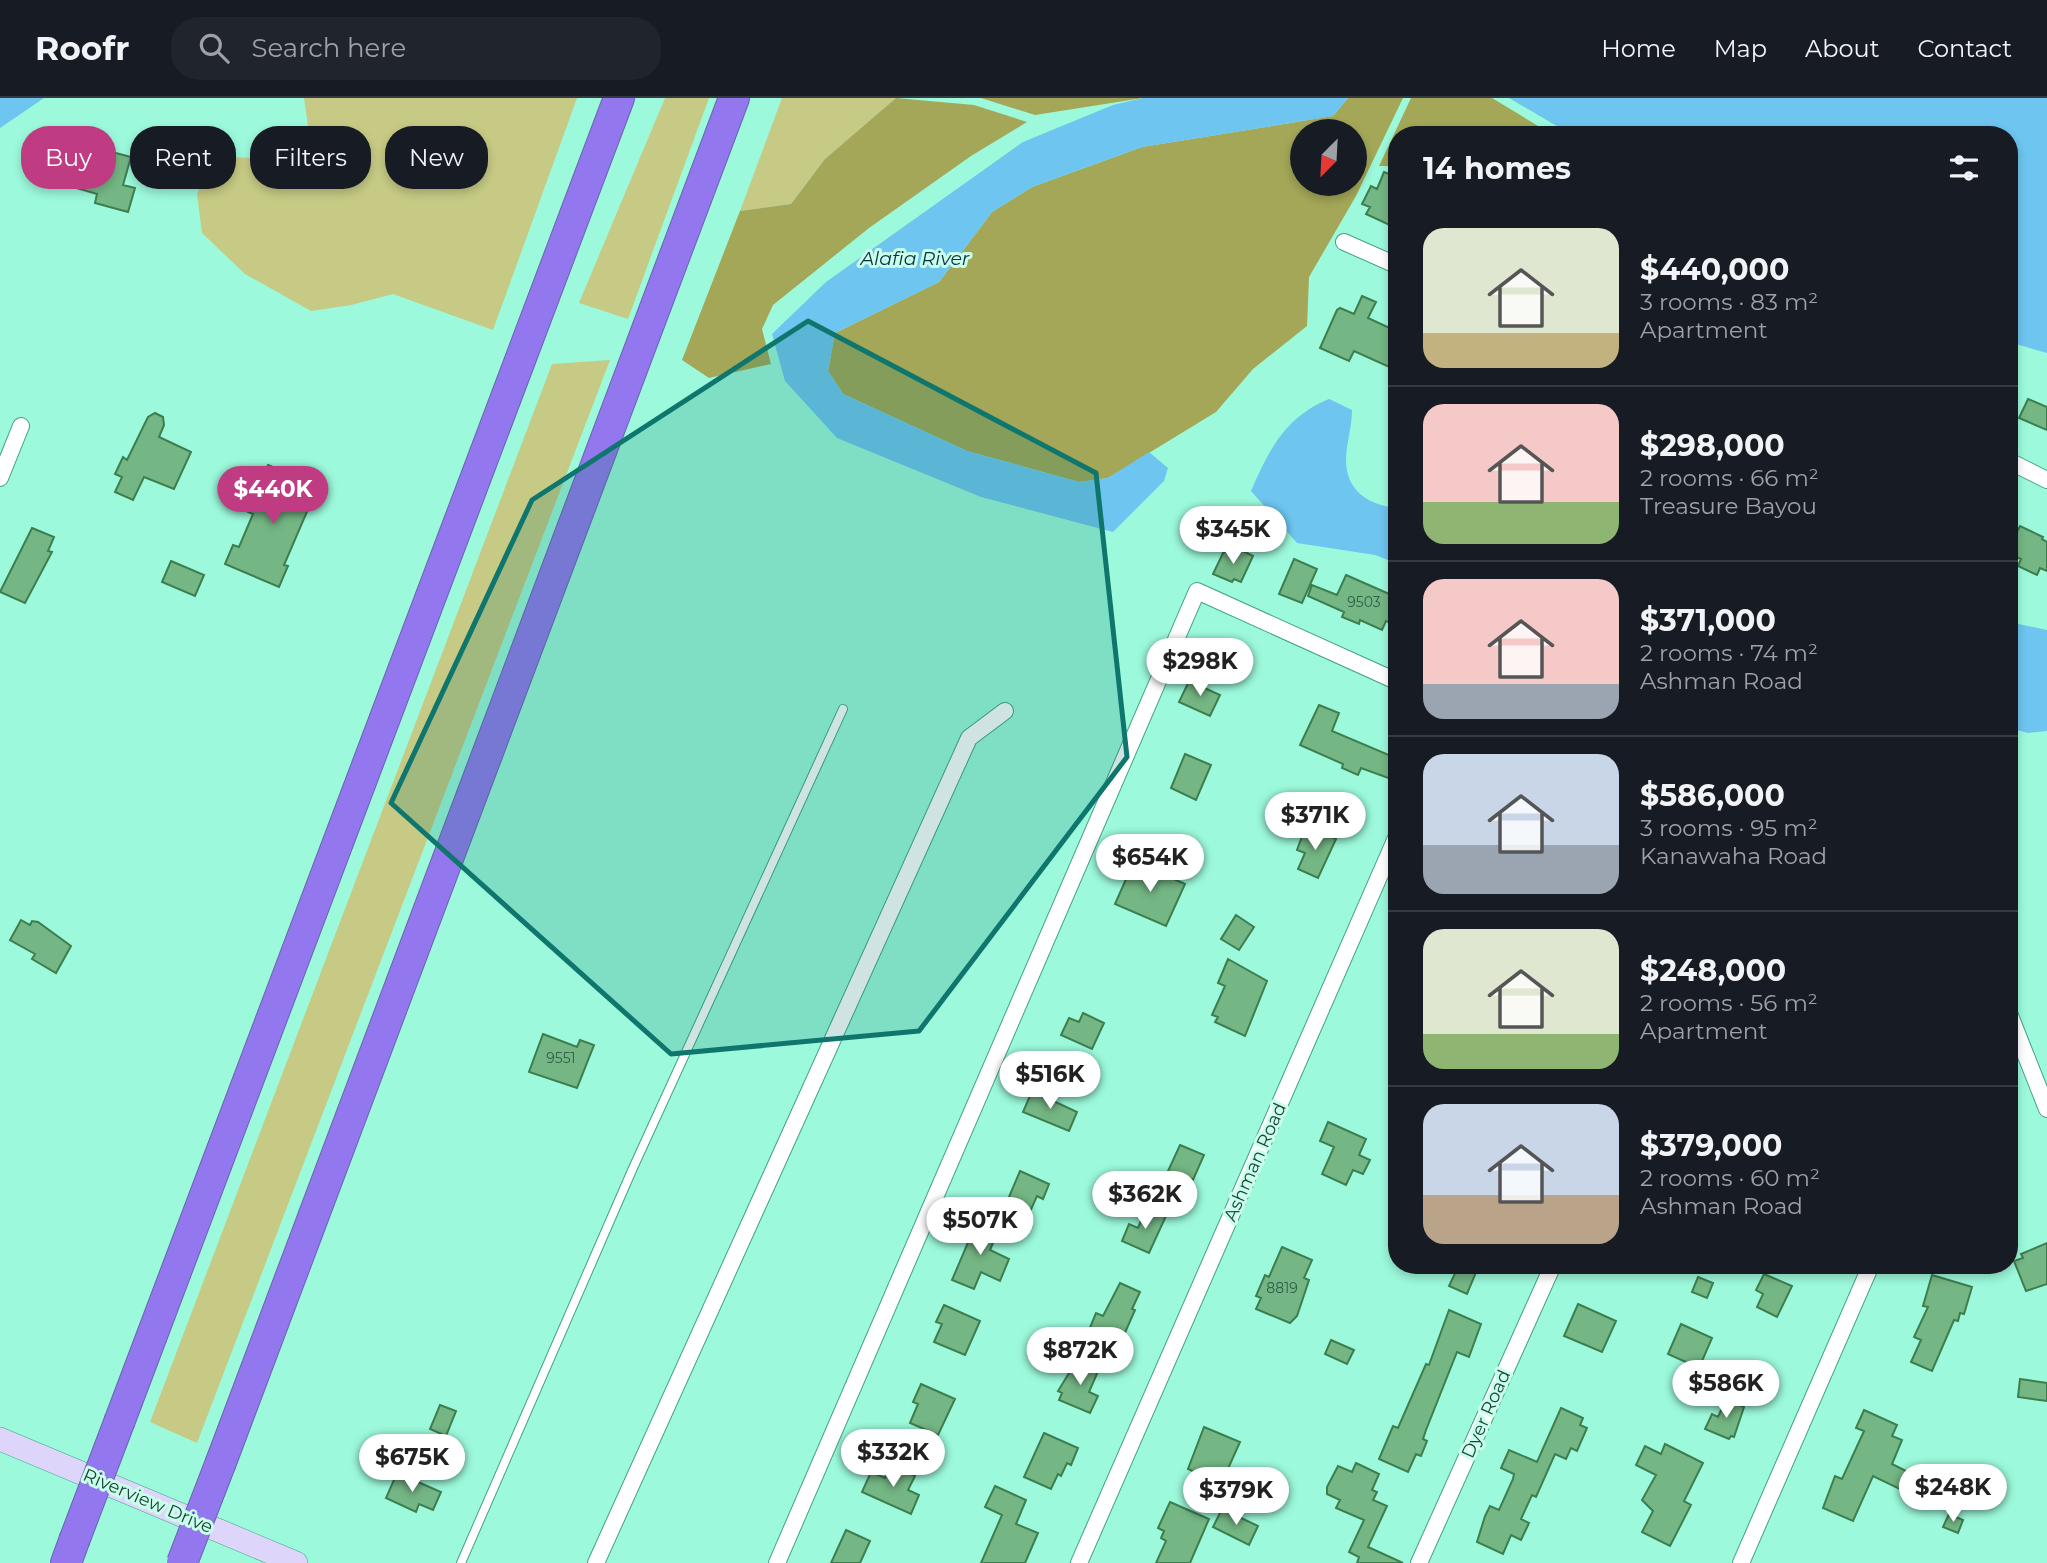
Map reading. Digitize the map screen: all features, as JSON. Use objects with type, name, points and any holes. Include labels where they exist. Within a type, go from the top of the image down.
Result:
[{"type":"highway","points":[[70,1552],[619,98]]},
{"type":"highway","points":[[182,1563],[734,98]]},
{"type":"street","points":[[1344,242],[1388,261]]},
{"type":"street","points":[[0,478],[21,426]]},
{"type":"street","points":[[2018,466],[2047,480]]},
{"type":"street","points":[[777,1563],[1197,591],[1388,677]]},
{"type":"street","points":[[596,1563],[969,738],[1005,711]]},
{"type":"street","name":"Ashman Road","points":[[1079,1563],[1388,856]]},
{"type":"street","points":[[2018,1036],[2047,1109]]},
{"type":"street","name":"Dyer Road","points":[[1419,1563],[1549,1274]]},
{"type":"street","points":[[1741,1563],[1867,1274]]},
{"type":"street","name":"Riverview Drive","points":[[0,1439],[296,1563]]},
{"type":"lane","points":[[461,1563],[633,1168],[843,709]]},
{"type":"highlighted area","points":[[808,321],[1096,473],[1127,757],[919,1031],[671,1054],[391,803],[532,500]]},
{"type":"green space","points":[[304,98],[577,98],[493,330],[393,294],[351,305],[311,311],[245,274],[202,233],[197,194],[199,189],[236,189],[236,157],[250,158],[250,189],[371,189],[371,126],[308,126]]},
{"type":"green space","points":[[665,98],[709,98],[628,319],[579,303]]},
{"type":"green space","points":[[782,98],[896,98],[825,159],[791,204],[740,211]]},
{"type":"green space","points":[[896,98],[974,105],[1027,122],[971,156],[869,228],[773,305],[762,329],[771,364],[709,378],[682,360],[740,211],[791,204],[825,159]]},
{"type":"green space","points":[[981,98],[1143,98],[1035,115]]},
{"type":"green space","points":[[1348,98],[1403,98],[1367,173],[1367,119],[1315,119],[1333,116]]},
{"type":"green space","points":[[1411,98],[1492,98],[1538,126],[1398,126]]},
{"type":"green space","points":[[1290,123],[1290,196],[1356,196],[1309,277],[1307,326],[1253,369],[1216,412],[1108,478],[1079,482],[967,451],[843,394],[828,371],[835,333],[939,282],[992,212],[1032,187],[1142,147]]},
{"type":"green space","points":[[1388,147],[1388,166],[1379,166]]},
{"type":"green space","points":[[610,360],[197,1443],[150,1422],[552,364]]},
{"type":"water","points":[[0,98],[44,98],[0,128]]},
{"type":"water","name":"Alafia River","points":[[1143,98],[1348,98],[1333,116],[1290,119],[1290,123],[1142,147],[1032,187],[992,212],[939,282],[835,333],[828,371],[843,394],[967,451],[1079,482],[1108,478],[1149,452],[1168,468],[1164,481],[1113,532],[981,497],[837,438],[785,381],[772,334],[826,282],[1023,142],[1113,105]]},
{"type":"water","points":[[1509,98],[2047,98],[2047,353],[2018,345],[2018,126],[1557,126]]},
{"type":"water","points":[[1329,399],[1352,410],[1347,471],[1350,480],[1361,494],[1368,500],[1388,506],[1388,560],[1375,555],[1297,543],[1251,491],[1280,436],[1314,406]]},
{"type":"water","points":[[2018,624],[2047,630],[2047,731],[2028,733],[2018,730]]},
{"type":"building","points":[[116,153],[130,157],[123,185],[135,189],[128,212],[95,203],[97,194],[80,189],[116,189]]},
{"type":"building","points":[[1384,172],[1388,174],[1388,224],[1366,214],[1370,207],[1362,204],[1371,186],[1377,189]]},
{"type":"building","points":[[1362,296],[1376,302],[1368,318],[1388,327],[1388,366],[1354,351],[1349,361],[1320,348],[1337,310],[1340,308],[1354,314]]},
{"type":"building","points":[[2028,399],[2047,407],[2047,430],[2019,418]]},
{"type":"building","points":[[155,413],[163,417],[164,425],[159,437],[191,452],[174,489],[144,477],[133,500],[115,492],[122,477],[115,474],[123,457],[127,460],[148,417]]},
{"type":"building","points":[[268,465],[318,486],[284,565],[288,566],[279,587],[225,564],[233,545],[239,547],[253,514],[248,512]]},
{"type":"building","points":[[2020,526],[2043,537],[2047,542],[2047,571],[2040,568],[2037,575],[2018,566],[2021,559],[2018,558]]},
{"type":"building","points":[[32,528],[54,537],[48,551],[52,552],[25,603],[0,592]]},
{"type":"building","points":[[1237,548],[1253,556],[1241,582],[1234,579],[1232,582],[1213,574],[1224,551],[1233,556]]},
{"type":"building","points":[[1294,559],[1317,569],[1302,603],[1279,594]]},
{"type":"building","points":[[171,561],[204,575],[195,596],[162,582]]},
{"type":"building","points":[[1346,575],[1388,593],[1388,622],[1382,630],[1360,620],[1359,624],[1342,617],[1344,612],[1308,596],[1312,585],[1337,595]]},
{"type":"building","points":[[1189,681],[1220,695],[1210,716],[1179,702]]},
{"type":"building","points":[[1319,705],[1339,713],[1332,731],[1388,755],[1388,778],[1361,768],[1358,775],[1342,768],[1343,764],[1300,745]]},
{"type":"building","points":[[1185,754],[1211,765],[1196,800],[1171,788]]},
{"type":"building","points":[[1311,828],[1336,839],[1318,878],[1298,869],[1305,853],[1297,850],[1303,834],[1308,836]]},
{"type":"building","points":[[1134,861],[1185,884],[1166,926],[1115,904]]},
{"type":"building","points":[[1236,915],[1254,927],[1239,950],[1221,939]]},
{"type":"building","points":[[21,920],[30,925],[32,921],[38,922],[71,946],[56,973],[32,959],[35,954],[10,940]]},
{"type":"building","points":[[1228,959],[1267,981],[1245,1036],[1215,1022],[1218,1017],[1212,1015],[1225,986],[1218,983]]},
{"type":"building","points":[[1083,1013],[1104,1023],[1092,1049],[1061,1035],[1069,1018],[1079,1022]]},
{"type":"building","points":[[543,1034],[577,1047],[580,1040],[594,1045],[577,1088],[529,1072]]},
{"type":"building","points":[[1032,1091],[1077,1112],[1069,1131],[1023,1112]]},
{"type":"building","points":[[1328,1122],[1366,1139],[1359,1155],[1370,1160],[1363,1174],[1353,1170],[1346,1185],[1322,1174],[1334,1147],[1320,1141]]},
{"type":"building","points":[[1180,1145],[1204,1155],[1193,1180],[1189,1178],[1184,1191],[1163,1182]]},
{"type":"building","points":[[1020,1171],[1049,1184],[1043,1199],[1037,1196],[1029,1214],[1006,1204]]},
{"type":"building","points":[[1147,1207],[1166,1216],[1149,1253],[1122,1241],[1129,1224],[1138,1228]]},
{"type":"building","points":[[978,1219],[999,1228],[990,1250],[1009,1259],[1000,1281],[981,1272],[974,1289],[952,1280]]},
{"type":"building","points":[[2047,1243],[2047,1284],[2026,1291],[2018,1271],[2018,1260],[2023,1258],[2021,1254]]},
{"type":"building","points":[[1282,1247],[1312,1260],[1304,1278],[1309,1280],[1297,1316],[1290,1323],[1256,1309],[1261,1298],[1256,1296],[1265,1275],[1269,1277]]},
{"type":"building","points":[[1455,1274],[1475,1274],[1467,1294],[1449,1286]]},
{"type":"building","points":[[1764,1274],[1792,1286],[1777,1317],[1757,1307],[1763,1294],[1756,1290]]},
{"type":"building","points":[[1932,1275],[1972,1287],[1964,1314],[1960,1313],[1958,1321],[1954,1320],[1932,1371],[1911,1362],[1921,1340],[1914,1337],[1928,1307],[1923,1306]]},
{"type":"building","points":[[1698,1277],[1713,1283],[1707,1298],[1692,1292]]},
{"type":"building","points":[[1120,1283],[1140,1292],[1120,1344],[1089,1330],[1096,1313],[1103,1316]]},
{"type":"building","points":[[1578,1304],[1616,1321],[1602,1352],[1564,1336]]},
{"type":"building","points":[[944,1305],[980,1321],[965,1355],[934,1342],[942,1324],[936,1322]]},
{"type":"building","points":[[1449,1310],[1481,1324],[1469,1357],[1457,1352],[1426,1430],[1423,1439],[1427,1441],[1421,1456],[1416,1454],[1408,1472],[1379,1459],[1393,1426],[1398,1428],[1426,1364],[1429,1365]]},
{"type":"building","points":[[1681,1324],[1712,1338],[1699,1368],[1668,1354]]},
{"type":"building","points":[[1331,1340],[1354,1350],[1347,1364],[1325,1354]]},
{"type":"building","points":[[1077,1360],[1099,1369],[1089,1392],[1098,1396],[1090,1413],[1059,1400],[1062,1393],[1058,1391]]},
{"type":"building","points":[[2020,1379],[2047,1383],[2047,1401],[2018,1397]]},
{"type":"building","points":[[921,1384],[955,1399],[938,1435],[910,1423],[918,1404],[913,1402]]},
{"type":"building","points":[[1726,1399],[1744,1407],[1734,1437],[1729,1439],[1705,1429],[1712,1414],[1718,1417]]},
{"type":"building","points":[[440,1405],[456,1411],[446,1436],[430,1429]]},
{"type":"building","points":[[1561,1408],[1583,1418],[1580,1425],[1587,1428],[1577,1451],[1571,1448],[1566,1459],[1555,1454],[1536,1497],[1532,1495],[1521,1519],[1529,1523],[1521,1540],[1511,1535],[1503,1554],[1477,1542],[1490,1506],[1499,1510],[1513,1479],[1514,1474],[1501,1468],[1509,1450],[1537,1462]]},
{"type":"building","points":[[1864,1410],[1897,1425],[1892,1436],[1902,1440],[1892,1464],[1914,1475],[1906,1492],[1873,1476],[1853,1521],[1823,1508],[1835,1476],[1842,1479],[1864,1431],[1856,1428]]},
{"type":"building","points":[[1204,1427],[1240,1442],[1227,1471],[1220,1468],[1214,1481],[1188,1469]]},
{"type":"building","points":[[1044,1433],[1078,1448],[1071,1465],[1067,1463],[1051,1489],[1024,1477]]},
{"type":"building","points":[[1665,1444],[1703,1463],[1684,1501],[1691,1505],[1670,1546],[1642,1532],[1653,1511],[1642,1500],[1656,1475],[1636,1465],[1645,1446],[1661,1454]]},
{"type":"building","points":[[1356,1463],[1379,1474],[1372,1490],[1377,1492],[1373,1500],[1387,1506],[1368,1547],[1403,1563],[1357,1563],[1359,1557],[1349,1552],[1364,1520],[1336,1508],[1340,1500],[1327,1494],[1327,1487],[1338,1466],[1352,1472]]},
{"type":"building","points":[[891,1465],[915,1476],[908,1490],[919,1495],[911,1514],[862,1492],[871,1472],[885,1478]]},
{"type":"building","points":[[397,1473],[441,1492],[433,1510],[419,1504],[416,1512],[386,1498]]},
{"type":"building","points":[[995,1486],[1026,1500],[1016,1524],[1038,1533],[1025,1563],[981,1563],[1002,1515],[985,1507]]},
{"type":"building","points":[[1170,1502],[1209,1519],[1190,1563],[1156,1563],[1166,1541],[1161,1538],[1164,1531],[1158,1528]]},
{"type":"building","points":[[1222,1509],[1258,1526],[1249,1545],[1213,1527]]},
{"type":"building","points":[[1949,1514],[1963,1520],[1958,1533],[1943,1527]]},
{"type":"building","points":[[846,1530],[870,1541],[860,1563],[831,1563]]}]
